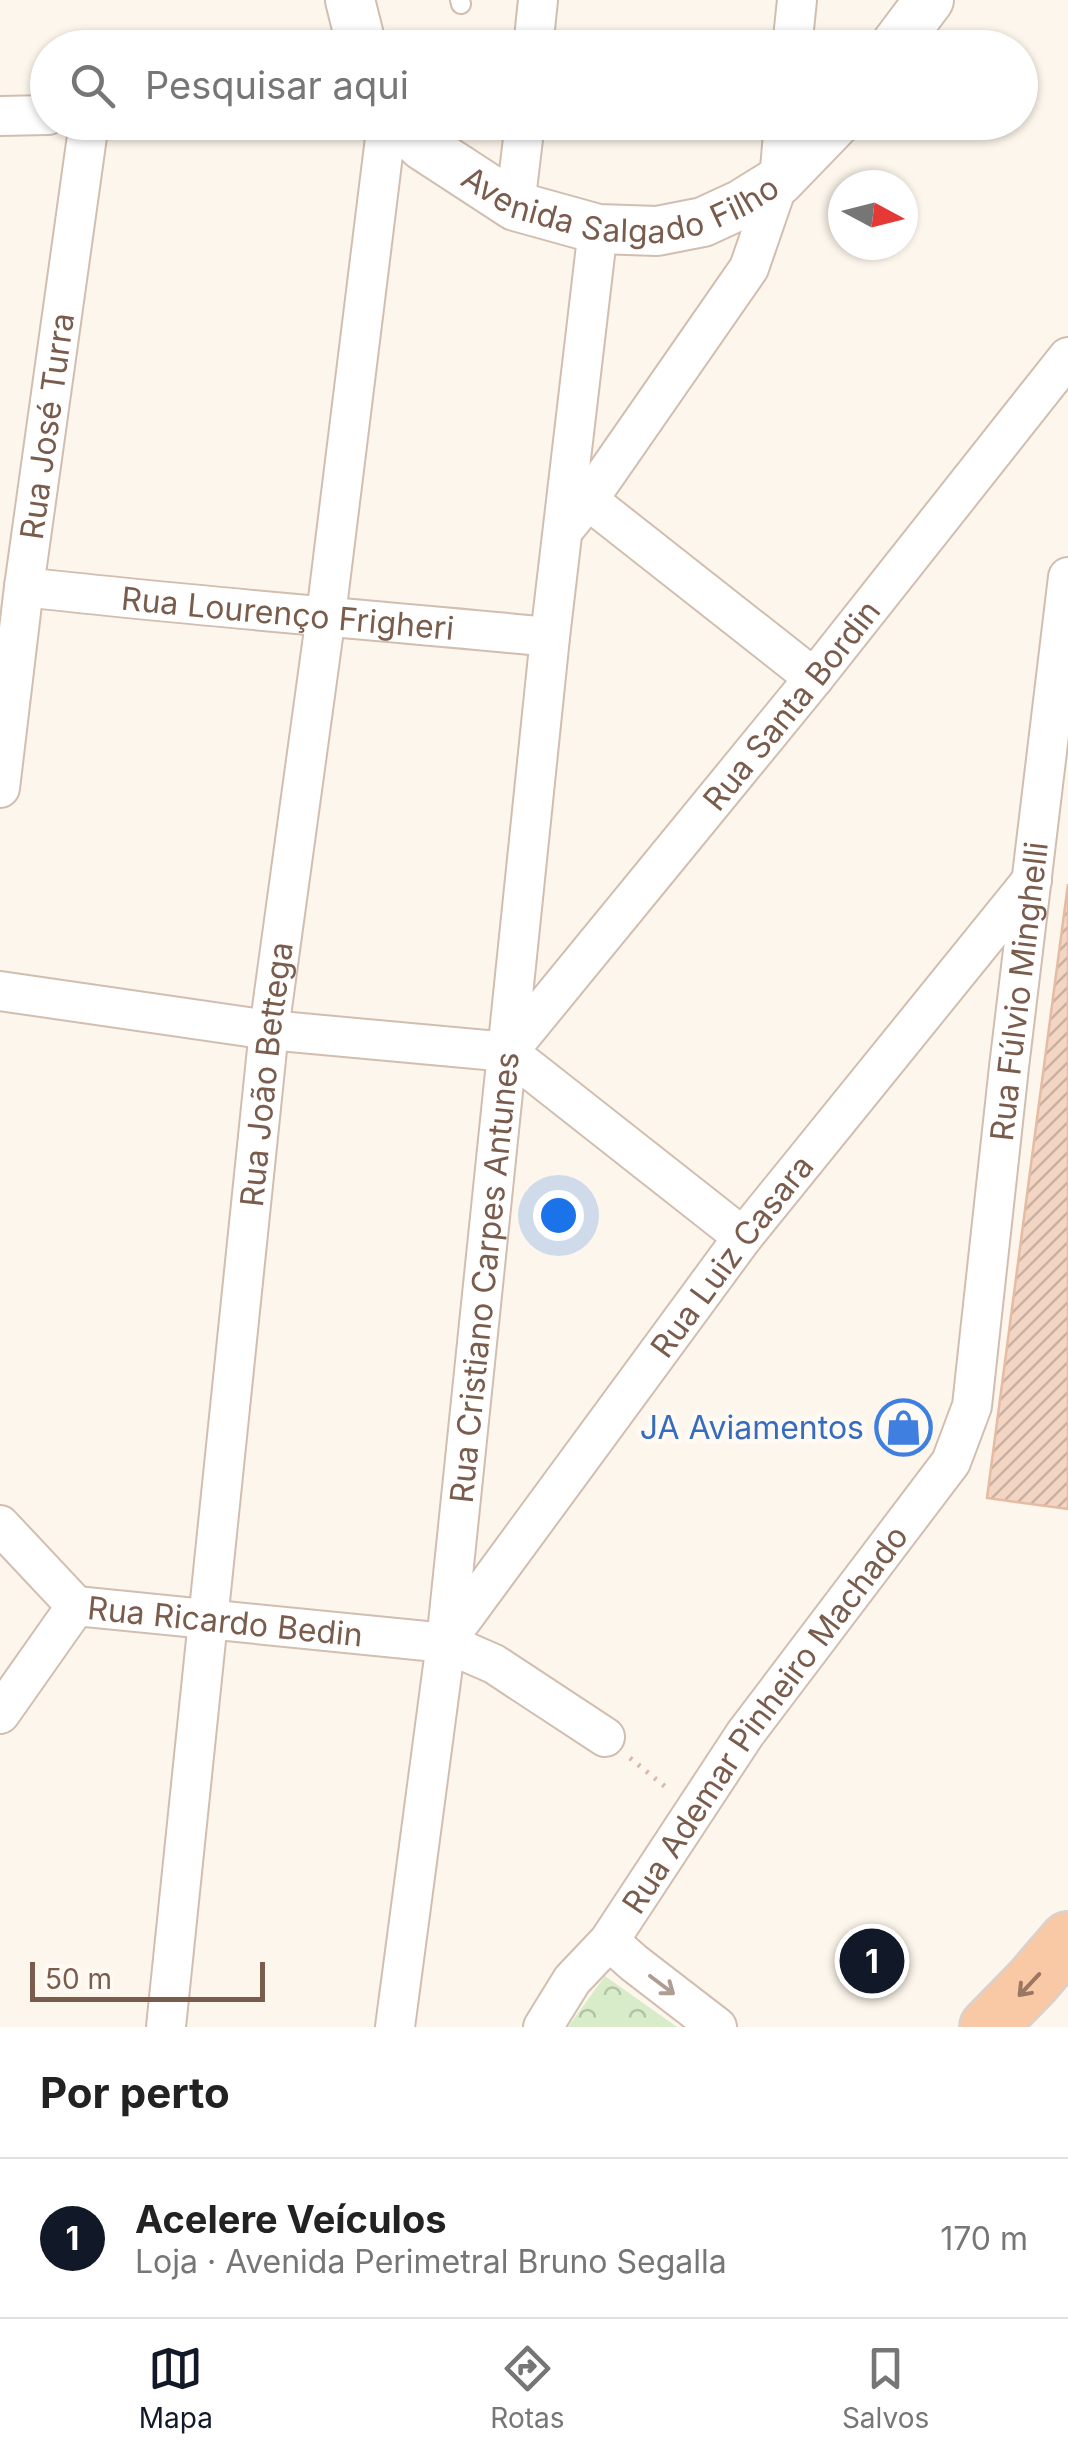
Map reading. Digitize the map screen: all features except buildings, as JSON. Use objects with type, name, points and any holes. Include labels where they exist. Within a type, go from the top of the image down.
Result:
[{"type":"highway","points":[[988,2027],[1068,1940]]},
{"type":"street","points":[[350,0],[358,30]]},
{"type":"street","points":[[535,30],[538,0]]},
{"type":"street","points":[[794,30],[796,0]]},
{"type":"street","points":[[906,30],[928,0]]},
{"type":"street","points":[[0,116],[30,115]]},
{"type":"street","name":"Rua José Turra","points":[[0,788],[86,140]]},
{"type":"street","name":"Rua João Bettega","points":[[166,2027],[269,1030],[385,140]]},
{"type":"street","name":"Avenida Salgado Filho","points":[[417,140],[515,206],[598,229],[657,230],[703,222],[742,204],[779,182],[819,140]]},
{"type":"street","points":[[515,206],[522,140]]},
{"type":"street","name":"Rua Cristiano Carpes Antunes","points":[[576,515],[749,268],[779,182],[782,140]]},
{"type":"street","name":"Rua Cristiano Carpes Antunes","points":[[394,2027],[446,1642],[550,637],[576,515],[598,229]]},
{"type":"street","name":"Rua Santa Bordin","points":[[508,1052],[814,678],[1068,357]]},
{"type":"street","points":[[576,515],[814,678]]},
{"type":"street","name":"Rua Fúlvio Minghelli","points":[[972,1406],[1068,578]]},
{"type":"street","name":"Rua Lourenço Frigheri","points":[[24,587],[550,637]]},
{"type":"street","name":"Rua Luiz Casara","points":[[446,1642],[744,1237],[1032,880]]},
{"type":"street","points":[[0,991],[269,1030],[508,1052],[744,1237]]},
{"type":"street","name":"Rua Ademar Pinheiro Machado","points":[[543,2027],[572,1980],[608,1940],[745,1734],[951,1462],[972,1406]]},
{"type":"street","points":[[0,1526],[76,1606]]},
{"type":"street","name":"Rua Ricardo Bedin","points":[[0,1714],[76,1606],[446,1642],[494,1664],[605,1737]]},
{"type":"street","points":[[608,1940],[717,2027]]},
{"type":"path","points":[[605,1737],[693,1810]]},
{"type":"green space","points":[[605,1976],[677,2027],[568,2027]]},
{"type":"place","name":"JA Aviamentos","points":[[903,1427]]},
{"type":"place","name":"Acelere Veículos","points":[[872,1961]]}]
